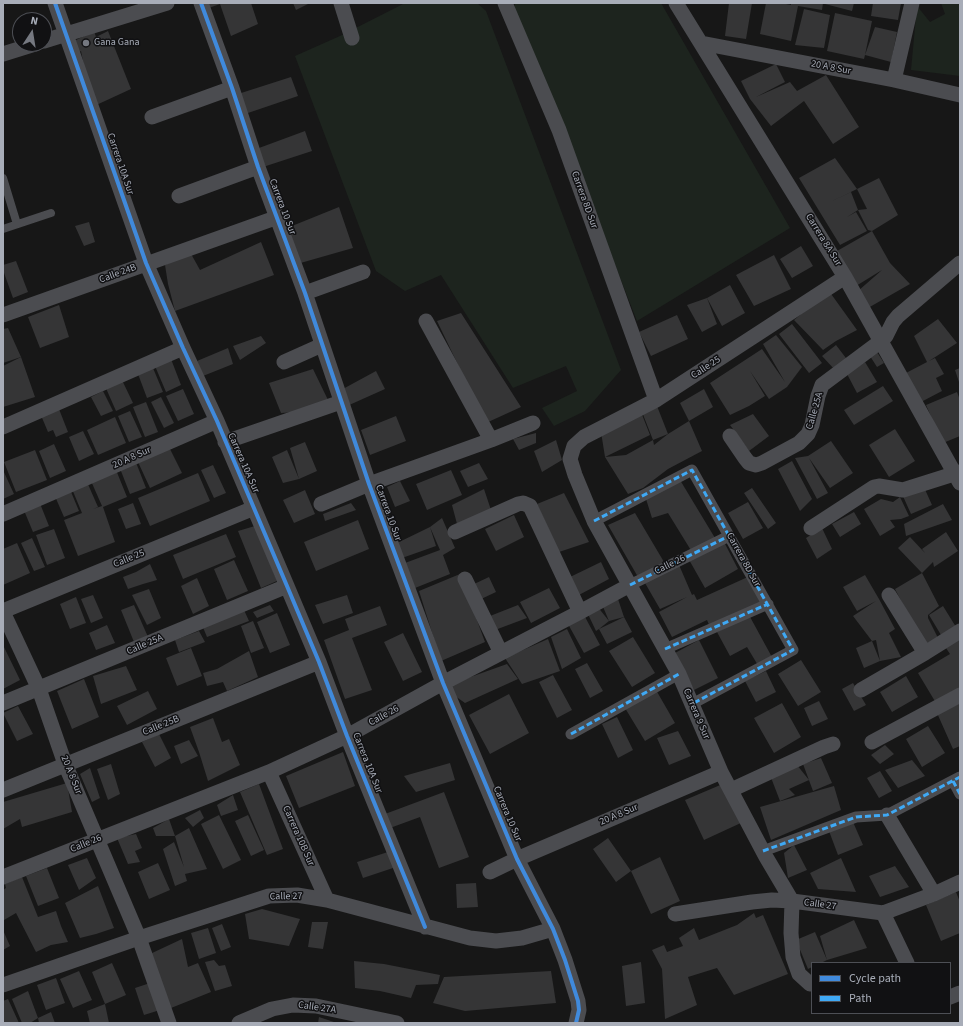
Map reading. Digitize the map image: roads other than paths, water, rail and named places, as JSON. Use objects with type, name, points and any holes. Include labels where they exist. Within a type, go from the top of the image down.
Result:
[{"type":"street","name":"Carrera 10A Sur","points":[[55,3],[146,263],[217,421],[288,586],[425,927]]},
{"type":"street","points":[[52,38],[167,3]]},
{"type":"street","name":"Carrera 10 Sur","points":[[200,3],[232,88],[258,167],[278,217],[305,293],[369,484],[443,683],[517,859],[553,929],[565,960],[578,1001],[579,1010],[577,1021]]},
{"type":"street","points":[[341,3],[352,38]]},
{"type":"street","name":"Carrera 8D Sur","points":[[505,3],[559,130],[656,400]]},
{"type":"street","name":"Carrera 8A Sur","points":[[676,3],[846,277],[958,476]]},
{"type":"street","points":[[894,80],[912,3]]},
{"type":"street","name":"20 A 8 Sur","points":[[701,43],[960,94]]},
{"type":"street","points":[[152,117],[232,88]]},
{"type":"street","points":[[180,196],[258,167]]},
{"type":"street","name":"Calle 24B","points":[[3,315],[278,217]]},
{"type":"street","points":[[882,340],[886,336],[895,319],[960,263]]},
{"type":"street","points":[[305,293],[363,272]]},
{"type":"street","name":"Calle 25","points":[[570,459],[574,446],[584,437],[656,400],[846,277]]},
{"type":"street","points":[[426,321],[491,440]]},
{"type":"street","name":"Calle 25A","points":[[730,436],[744,458],[749,463],[756,465],[762,464],[799,443],[808,434],[812,425],[818,396],[822,386],[882,340]]},
{"type":"street","points":[[284,362],[322,345]]},
{"type":"street","points":[[3,428],[183,348]]},
{"type":"street","points":[[225,442],[341,402]]},
{"type":"street","name":"20 A 8 Sur","points":[[3,514],[217,421]]},
{"type":"street","points":[[321,504],[369,484],[491,440],[533,423]]},
{"type":"street","name":"Carrera 9 Sur","points":[[570,459],[594,521],[679,674],[721,772],[763,851],[792,901]]},
{"type":"street","name":"Carrera 8D Sur","points":[[594,521],[692,470],[793,650],[692,704]]},
{"type":"street","points":[[811,528],[874,487],[879,486],[903,490],[958,476]]},
{"type":"street","points":[[455,532],[518,504],[523,503],[530,506],[580,612]]},
{"type":"street","name":"Calle 25","points":[[3,611],[254,508]]},
{"type":"street","name":"Calle 26","points":[[3,877],[269,772],[347,736],[443,683],[630,585],[729,536]]},
{"type":"street","points":[[465,579],[501,653]]},
{"type":"street","name":"Calle 25A","points":[[3,703],[288,586]]},
{"type":"street","points":[[890,594],[924,653]]},
{"type":"street","points":[[665,648],[768,604]]},
{"type":"street","name":"20 A 8 Sur","points":[[3,611],[39,689],[65,764],[139,938],[169,1023]]},
{"type":"street","points":[[861,690],[960,631]]},
{"type":"street","name":"Calle 25B","points":[[3,790],[319,662]]},
{"type":"street","points":[[571,734],[679,674]]},
{"type":"street","points":[[872,742],[960,695]]},
{"type":"street","points":[[731,790],[833,744]]},
{"type":"street","name":"Carrera 10B Sur","points":[[269,772],[327,900]]},
{"type":"street","name":"20 A 8 Sur","points":[[490,872],[517,859],[721,772]]},
{"type":"street","points":[[763,851],[856,817],[886,815],[956,779],[960,794]]},
{"type":"street","points":[[886,815],[934,894]]},
{"type":"street","name":"Calle 27","points":[[675,914],[772,900],[792,901],[883,913],[934,894],[960,882]]},
{"type":"street","name":"Calle 27","points":[[3,985],[139,938],[269,896],[297,895],[327,900],[470,938],[496,941],[522,938],[553,929]]},
{"type":"street","points":[[792,901],[791,933],[793,957],[799,974],[811,984]]},
{"type":"street","points":[[883,913],[906,962]]},
{"type":"street","name":"Calle 27A","points":[[239,1023],[272,1009],[293,1005],[316,1006],[397,1023]]},
{"type":"lane","points":[[3,178],[17,224]]},
{"type":"lane","points":[[3,229],[52,213]]},
{"type":"place","name":"Gana Gana","points":[[86,43]]}]
